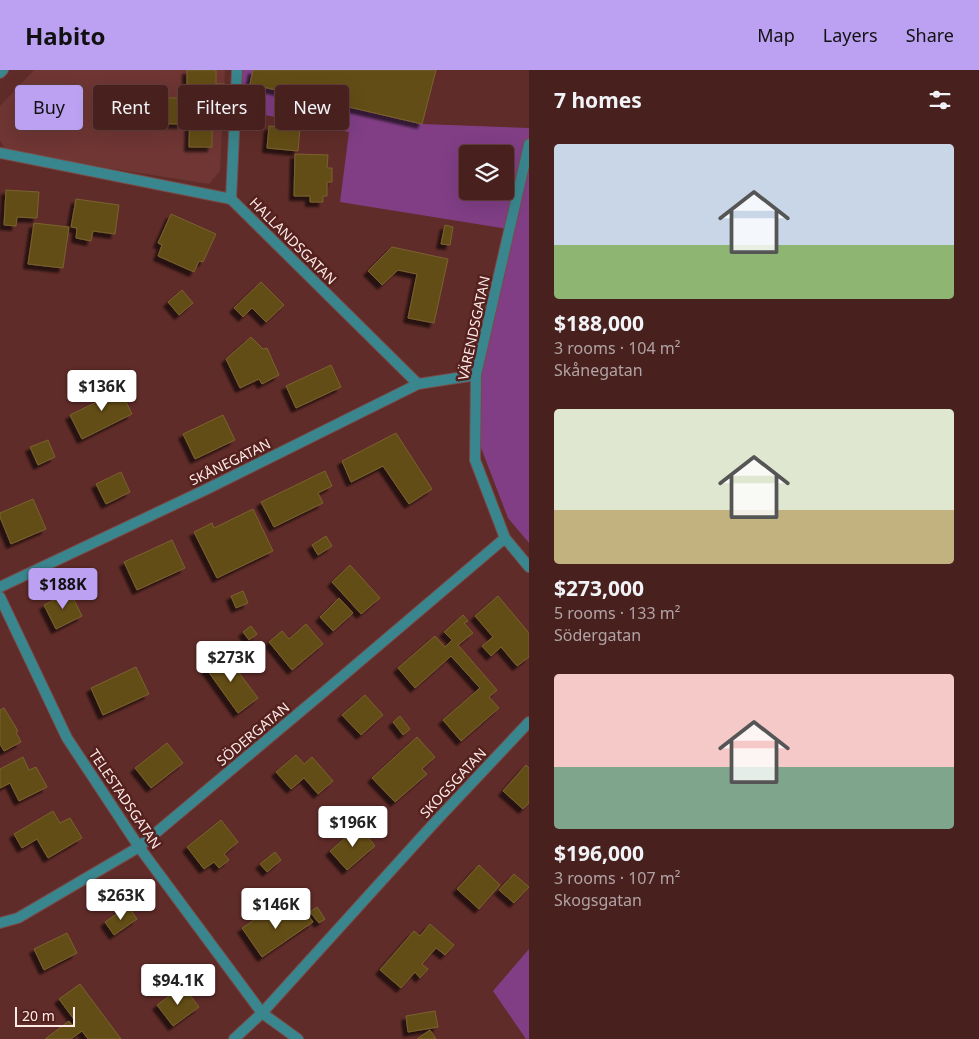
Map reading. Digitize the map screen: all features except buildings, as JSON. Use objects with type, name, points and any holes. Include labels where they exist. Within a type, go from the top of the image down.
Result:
[{"type":"street","points":[[0,73],[3,70]]},
{"type":"street","points":[[232,199],[237,70]]},
{"type":"street","name":"VÄRENDSGATAN","points":[[529,144],[476,375],[475,460],[505,538],[529,567]]},
{"type":"street","name":"HALLANDSGATAN","points":[[0,153],[232,199],[418,384]]},
{"type":"street","name":"SKÅNEGATAN","points":[[0,587],[207,490],[418,384],[476,375]]},
{"type":"street","name":"SÖDERGATAN","points":[[0,923],[18,918],[138,847],[318,698],[505,538]]},
{"type":"street","name":"TELESTADSGATAN","points":[[0,597],[67,738],[138,847],[262,1013],[298,1039]]},
{"type":"street","name":"SKOGSGATAN","points":[[234,1039],[262,1013],[529,722]]},
{"type":"shaded area","points":[[34,70],[225,70],[224,85],[178,85],[178,130],[222,130],[220,171],[209,184],[7,152],[0,140],[0,106],[15,90],[15,130],[83,130],[83,85],[20,85]]},
{"type":"shaded area","points":[[237,70],[253,70],[300,85],[275,85],[275,117],[265,115],[265,85],[237,85]]},
{"type":"shaded area","points":[[349,101],[422,124],[529,128],[529,543],[508,518],[478,440],[478,379],[508,229],[340,202],[349,132],[339,130],[349,130]]},
{"type":"shaded area","points":[[529,949],[529,1039],[526,1039],[493,991]]}]
